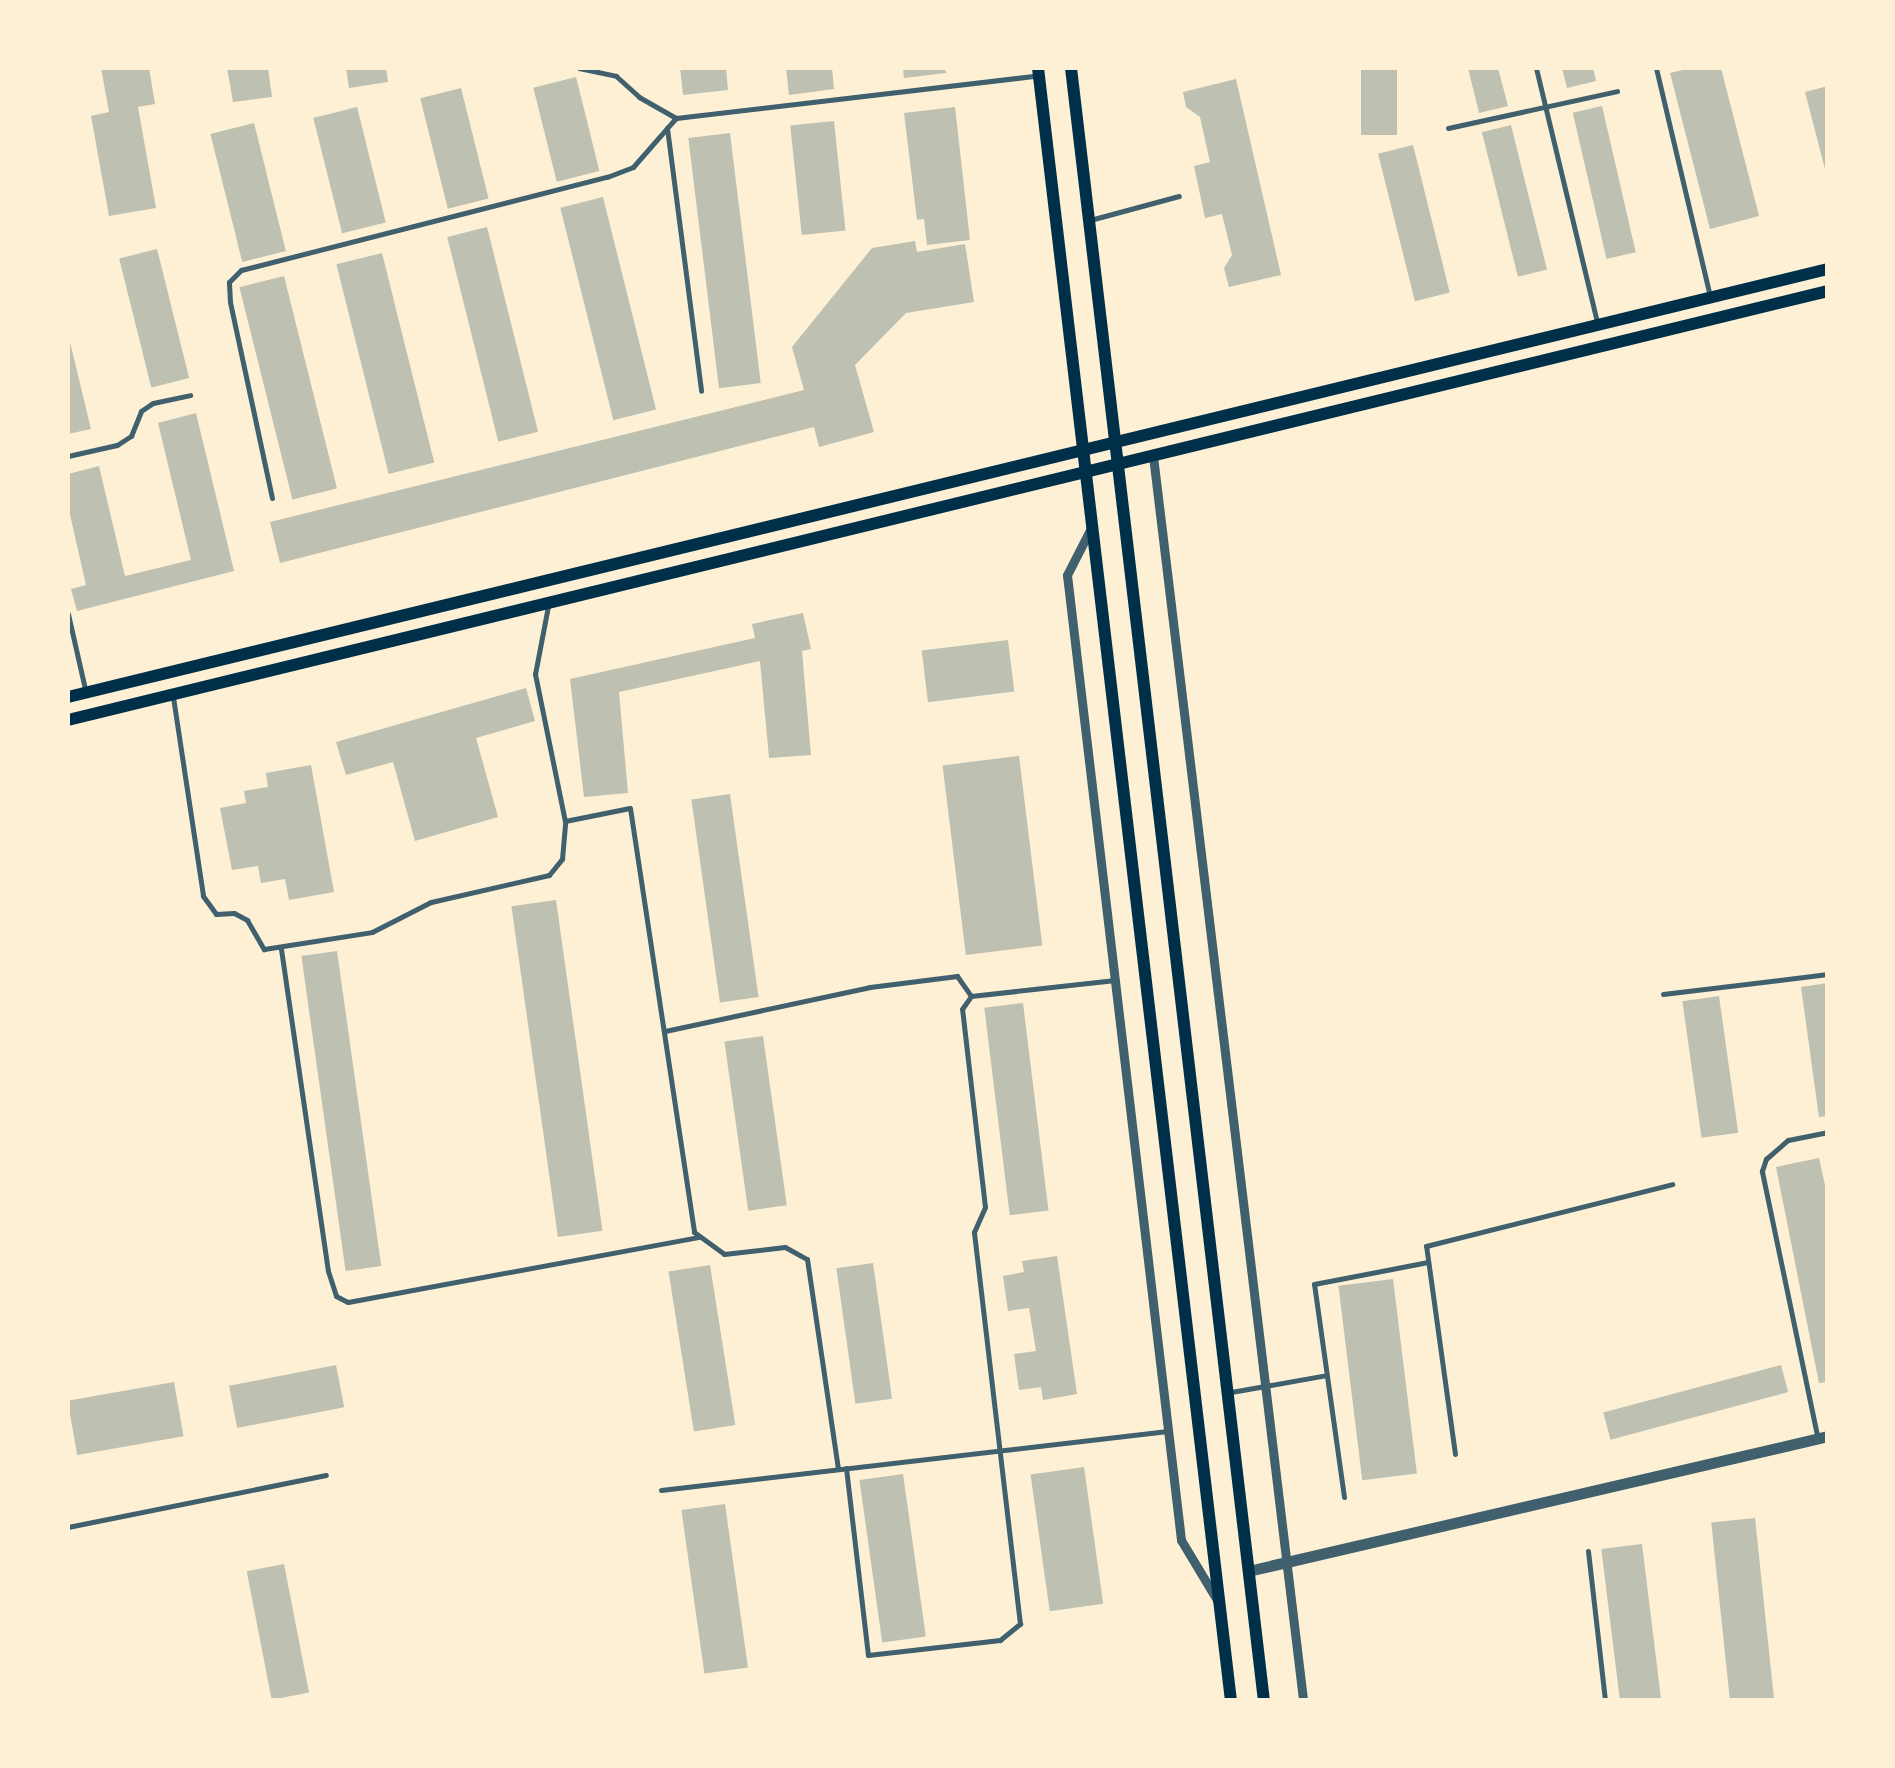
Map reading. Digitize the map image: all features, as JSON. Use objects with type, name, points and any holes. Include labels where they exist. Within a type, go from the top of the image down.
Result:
[{"type":"main road","points":[[1071,68],[1264,1700]]},
{"type":"main road","points":[[1038,71],[1231,1700]]},
{"type":"main road","points":[[68,697],[1828,269]]},
{"type":"main road","points":[[68,720],[1828,291]]},
{"type":"street","points":[[1152,456],[1303,1700]]},
{"type":"street","points":[[1092,525],[1068,575],[1168,1431],[1181,1540],[1220,1605]]},
{"type":"street","points":[[1248,1571],[1822,1437]]},
{"type":"lane","points":[[579,68],[604,71],[676,118],[1038,71]]},
{"type":"lane","points":[[623,68],[624,82]]},
{"type":"lane","points":[[1536,68],[1598,325]]},
{"type":"lane","points":[[1656,68],[1710,297]]},
{"type":"lane","points":[[1448,128],[1617,91]]},
{"type":"lane","points":[[272,498],[230,302],[229,282],[241,270],[607,177],[633,167],[676,118]]},
{"type":"lane","points":[[668,128],[701,390]]},
{"type":"lane","points":[[1089,220],[1179,196]]},
{"type":"lane","points":[[68,456],[118,444],[131,436],[140,411],[153,402],[190,395]]},
{"type":"lane","points":[[172,694],[208,909],[246,920],[264,949],[372,932],[431,902],[550,875],[562,859],[565,822],[535,674],[549,603]]},
{"type":"lane","points":[[68,614],[86,693]]},
{"type":"lane","points":[[565,822],[630,808],[692,1226],[698,1238],[724,1254],[785,1247],[807,1259],[868,1655],[1000,1640],[1020,1624],[974,1232],[985,1207],[962,1008],[971,996],[1115,980]]},
{"type":"lane","points":[[280,949],[328,1271],[336,1296],[348,1302],[698,1238]]},
{"type":"lane","points":[[1664,994],[1828,974]]},
{"type":"lane","points":[[664,1031],[870,987],[957,976],[971,996]]},
{"type":"lane","points":[[1822,1437],[1762,1171],[1775,1148],[1788,1140],[1828,1132]]},
{"type":"lane","points":[[1455,1454],[1426,1246],[1672,1184]]},
{"type":"lane","points":[[1344,1497],[1314,1284],[1428,1262]]},
{"type":"lane","points":[[1227,1392],[1326,1375]]},
{"type":"lane","points":[[660,1490],[1168,1431]]},
{"type":"lane","points":[[68,1527],[326,1474]]},
{"type":"lane","points":[[1588,1550],[1605,1700]]},
{"type":"building","points":[[101,68],[149,68],[155,104],[138,107],[156,208],[109,216],[91,116],[109,112]]},
{"type":"building","points":[[227,68],[268,68],[272,97],[233,102]]},
{"type":"building","points":[[346,68],[386,68],[388,82],[349,88]]},
{"type":"building","points":[[680,68],[726,68],[728,90],[683,95]]},
{"type":"building","points":[[786,68],[832,68],[834,89],[789,95]]},
{"type":"building","points":[[903,68],[945,68],[946,73],[904,78]]},
{"type":"building","points":[[1361,68],[1397,68],[1397,135],[1361,135]]},
{"type":"building","points":[[1468,68],[1498,68],[1508,106],[1479,113]]},
{"type":"building","points":[[1562,68],[1593,68],[1596,81],[1567,88]]},
{"type":"building","points":[[1721,68],[1759,216],[1710,229],[1670,73]]},
{"type":"building","points":[[576,77],[599,171],[557,182],[533,88]]},
{"type":"building","points":[[1236,79],[1281,275],[1229,287],[1224,268],[1232,255],[1222,214],[1205,218],[1194,166],[1210,162],[1200,117],[1186,107],[1183,92]]},
{"type":"building","points":[[1828,86],[1828,173],[1826,173],[1805,92]]},
{"type":"building","points":[[461,88],[489,199],[448,209],[420,98]]},
{"type":"building","points":[[1602,106],[1636,252],[1607,259],[1573,113]]},
{"type":"building","points":[[357,107],[386,222],[342,233],[313,118]]},
{"type":"building","points":[[955,107],[970,240],[927,245],[924,219],[917,220],[904,113]]},
{"type":"building","points":[[834,121],[845,230],[802,235],[790,126]]},
{"type":"building","points":[[254,123],[286,251],[242,262],[210,134]]},
{"type":"building","points":[[1511,125],[1547,270],[1518,277],[1482,132]]},
{"type":"building","points":[[730,133],[761,383],[719,388],[688,138]]},
{"type":"building","points":[[1413,145],[1450,292],[1415,301],[1378,154]]},
{"type":"building","points":[[603,197],[656,409],[613,420],[560,208]]},
{"type":"building","points":[[487,227],[538,432],[498,442],[447,237]]},
{"type":"building","points":[[915,241],[917,252],[965,244],[974,302],[906,313],[855,365],[874,432],[819,447],[814,427],[280,563],[270,522],[804,390],[792,347],[872,248]]},
{"type":"building","points":[[157,249],[189,378],[151,387],[119,258]]},
{"type":"building","points":[[382,253],[434,463],[389,474],[336,264]]},
{"type":"building","points":[[284,276],[337,488],[292,500],[239,287]]},
{"type":"building","points":[[68,334],[91,429],[68,434]]},
{"type":"building","points":[[196,413],[234,571],[77,611],[71,589],[86,585],[68,506],[68,474],[99,466],[125,576],[191,560],[158,423]]},
{"type":"building","points":[[803,613],[811,649],[802,651],[811,755],[769,758],[760,661],[619,692],[628,793],[584,797],[570,679],[755,638],[752,624]]},
{"type":"building","points":[[1008,640],[1014,692],[928,702],[922,651]]},
{"type":"building","points":[[526,688],[535,721],[476,738],[498,817],[415,841],[393,762],[346,775],[336,742]]},
{"type":"building","points":[[1019,756],[1042,946],[966,955],[943,765]]},
{"type":"building","points":[[311,765],[334,892],[289,900],[285,879],[261,883],[258,866],[232,870],[220,808],[246,803],[244,791],[268,787],[266,773]]},
{"type":"building","points":[[730,794],[759,997],[720,1002],[691,799]]},
{"type":"building","points":[[556,900],[602,1231],[558,1237],[511,906]]},
{"type":"building","points":[[337,951],[381,1266],[346,1271],[301,956]]},
{"type":"building","points":[[1828,983],[1828,1116],[1819,1117],[1801,987]]},
{"type":"building","points":[[1719,996],[1738,1133],[1702,1138],[1682,1001]]},
{"type":"building","points":[[1023,1003],[1048,1210],[1010,1215],[984,1008]]},
{"type":"building","points":[[763,1036],[787,1205],[748,1211],[724,1041]]},
{"type":"building","points":[[1819,1158],[1828,1199],[1828,1382],[1819,1383],[1776,1167]]},
{"type":"building","points":[[1057,1256],[1077,1394],[1043,1400],[1041,1387],[1019,1390],[1014,1354],[1036,1351],[1029,1308],[1008,1311],[1003,1276],[1024,1272],[1022,1261]]},
{"type":"building","points":[[873,1263],[892,1399],[855,1404],[836,1268]]},
{"type":"building","points":[[710,1265],[735,1425],[694,1432],[669,1272]]},
{"type":"building","points":[[1393,1279],[1417,1474],[1362,1480],[1338,1286]]},
{"type":"building","points":[[336,1365],[344,1407],[237,1428],[229,1386]]},
{"type":"building","points":[[1781,1365],[1788,1392],[1611,1440],[1603,1413]]},
{"type":"building","points":[[174,1382],[184,1436],[77,1455],[68,1401]]},
{"type":"building","points":[[1084,1467],[1103,1604],[1050,1611],[1031,1475]]},
{"type":"building","points":[[903,1474],[926,1636],[882,1643],[859,1480]]},
{"type":"building","points":[[725,1504],[748,1667],[704,1674],[681,1510]]},
{"type":"building","points":[[1755,1518],[1774,1700],[1730,1700],[1711,1523]]},
{"type":"building","points":[[1642,1544],[1661,1700],[1620,1700],[1601,1549]]},
{"type":"building","points":[[284,1564],[309,1693],[272,1700],[247,1571]]}]
